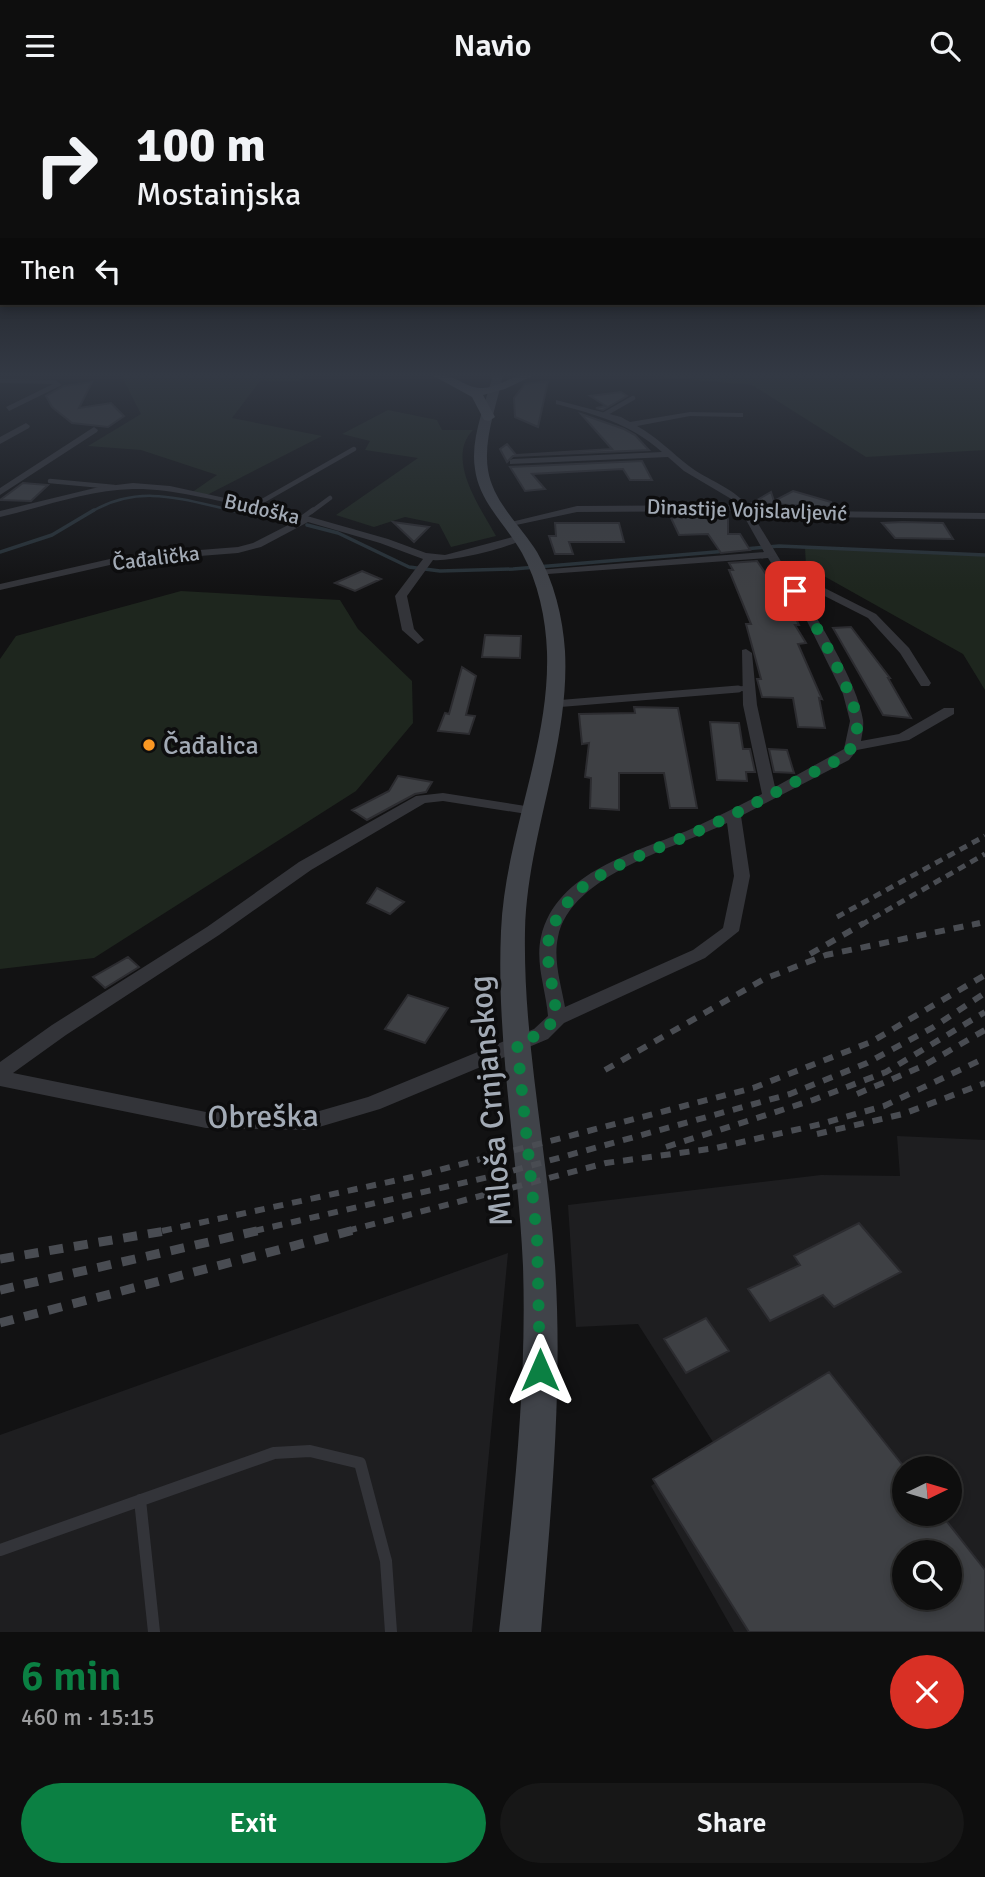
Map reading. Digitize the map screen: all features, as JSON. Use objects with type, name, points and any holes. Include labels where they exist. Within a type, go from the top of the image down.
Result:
[{"type":"main road","name":"Miloša Crnjanskog","points":[[483,447],[481,472],[485,485],[520,538],[535,567],[553,627],[556,658],[554,704],[519,869],[513,925],[512,979],[537,1238],[541,1355],[535,1474],[520,1632]]},
{"type":"street","points":[[0,492],[68,447]]},
{"type":"street","points":[[556,1018],[556,995],[549,968],[549,938],[564,909],[579,890],[604,875],[844,757],[852,746],[857,721],[849,694],[809,613],[744,508],[736,498],[687,469],[662,447]]},
{"type":"street","points":[[513,462],[671,454]]},
{"type":"street","name":"Budoška","points":[[0,514],[114,488],[162,488],[304,519],[424,563],[520,538]]},
{"type":"street","name":"Dinastije Vojislavljević","points":[[511,525],[577,509],[744,508],[814,513],[985,516]]},
{"type":"street","name":"Čađalička","points":[[0,587],[123,559],[238,550],[257,545],[304,519]]},
{"type":"street","points":[[535,567],[768,550]]},
{"type":"street","points":[[418,640],[408,630],[401,596],[424,563]]},
{"type":"street","points":[[781,570],[872,616],[905,651],[925,683]]},
{"type":"street","points":[[746,653],[749,688],[769,793]]},
{"type":"street","points":[[852,746],[886,744],[918,733],[949,711]]},
{"type":"street","points":[[0,1072],[305,866],[421,799],[443,797],[533,811]]},
{"type":"street","name":"Obreška","points":[[0,1078],[206,1121],[309,1122],[373,1103],[541,1034],[556,1018],[699,954],[731,931],[742,876],[733,813]]},
{"type":"lane","points":[[252,506],[354,449]]},
{"type":"lane","points":[[50,481],[114,488]]},
{"type":"lane","points":[[304,519],[330,498]]},
{"type":"lane","points":[[554,704],[749,688]]},
{"type":"lane","points":[[0,1550],[274,1453],[310,1451],[360,1463],[386,1561],[391,1632]]},
{"type":"lane","points":[[140,1500],[154,1632]]},
{"type":"shaded area","points":[[100,447],[301,447],[205,496],[191,493],[217,475],[141,450]]},
{"type":"shaded area","points":[[367,447],[464,447],[464,469],[468,483],[496,536],[451,547],[439,524],[405,517],[374,527],[336,515],[418,458],[365,450]]},
{"type":"shaded area","points":[[850,447],[985,447],[985,450],[866,457]]},
{"type":"shaded area","points":[[805,547],[985,555],[985,690],[963,654],[806,566]]},
{"type":"shaded area","points":[[181,591],[340,600],[358,629],[412,681],[413,723],[356,791],[94,958],[0,969],[0,659],[16,636]]},
{"type":"shaded area","points":[[897,1136],[985,1140],[985,1632],[734,1632],[651,1486],[713,1442],[638,1324],[576,1327],[568,1205],[821,1175],[900,1176]]},
{"type":"shaded area","points":[[508,1253],[472,1632],[0,1632],[0,1435]]},
{"type":"building","points":[[509,447],[516,455],[612,449],[610,447],[646,447],[649,450],[513,456],[507,462],[500,449]]},
{"type":"building","points":[[642,461],[652,480],[630,480],[623,469],[532,474],[545,489],[525,491],[510,467]]},
{"type":"building","points":[[23,483],[48,485],[31,501],[0,500]]},
{"type":"building","points":[[793,491],[831,502],[830,507],[752,503],[771,492],[774,501]]},
{"type":"building","points":[[672,514],[724,514],[728,519],[728,534],[740,534],[750,550],[721,553],[708,534],[679,535],[671,518],[674,518]]},
{"type":"building","points":[[393,522],[429,527],[414,542]]},
{"type":"building","points":[[555,523],[619,523],[624,542],[569,542],[573,554],[555,554],[549,536],[556,536]]},
{"type":"building","points":[[882,523],[943,523],[953,539],[895,538]]},
{"type":"building","points":[[757,561],[774,586],[782,604],[789,604],[799,625],[795,625],[806,643],[798,644],[822,699],[819,698],[825,728],[798,727],[793,698],[762,697],[757,679],[761,679],[746,624],[751,624],[729,570],[733,570],[729,563]]},
{"type":"building","points":[[362,571],[381,579],[355,591],[335,583]]},
{"type":"building","points":[[851,627],[890,678],[911,718],[883,715],[833,628]]},
{"type":"building","points":[[485,635],[521,636],[520,658],[482,657]]},
{"type":"building","points":[[462,667],[476,676],[466,715],[475,716],[469,734],[438,731],[445,713],[449,714]]},
{"type":"building","points":[[634,707],[678,708],[697,808],[670,808],[664,773],[619,773],[619,810],[590,808],[591,778],[585,777],[589,743],[582,744],[579,714],[635,713]]},
{"type":"building","points":[[710,722],[739,723],[743,749],[750,749],[755,772],[746,772],[747,781],[717,780]]},
{"type":"building","points":[[769,749],[787,750],[794,773],[774,772]]},
{"type":"building","points":[[398,776],[432,782],[426,792],[415,794],[367,820],[352,810],[389,791]]},
{"type":"building","points":[[377,888],[404,902],[390,914],[367,903]]},
{"type":"building","points":[[128,957],[139,967],[105,988],[93,977]]},
{"type":"building","points":[[408,995],[448,1008],[425,1043],[385,1029]]},
{"type":"building","points":[[859,1223],[901,1272],[834,1307],[823,1295],[770,1321],[748,1289],[800,1265],[794,1256]]},
{"type":"building","points":[[706,1318],[729,1351],[686,1373],[664,1339]]},
{"type":"building","points":[[829,1372],[896,1456],[892,1456],[892,1526],[950,1526],[961,1540],[892,1540],[892,1610],[962,1610],[962,1541],[985,1570],[985,1632],[749,1632],[653,1479]]},
{"type":"waterway","points":[[91,512],[110,503],[146,496],[183,499],[233,510]]},
{"type":"waterway","points":[[0,552],[52,535],[94,510]]},
{"type":"waterway","points":[[233,510],[296,523]]},
{"type":"waterway","points":[[233,510],[240,512]]},
{"type":"waterway","points":[[307,525],[338,533],[409,567],[440,571],[513,569],[727,551]]},
{"type":"waterway","points":[[744,549],[779,546],[985,555]]},
{"type":"railway","points":[[837,917],[985,836]]},
{"type":"railway","points":[[861,925],[985,854]]},
{"type":"railway","points":[[972,925],[985,922]]},
{"type":"railway","points":[[810,954],[864,923]]},
{"type":"railway","points":[[605,1070],[764,979],[826,955],[980,923]]},
{"type":"railway","points":[[162,1231],[412,1177],[753,1088],[871,1042],[985,975]]},
{"type":"railway","points":[[254,1231],[497,1175],[790,1094],[867,1063],[932,1028],[985,993]]},
{"type":"railway","points":[[666,1147],[813,1100],[886,1072],[985,1012]]},
{"type":"railway","points":[[857,1094],[923,1066],[985,1030]]},
{"type":"railway","points":[[347,1231],[606,1163],[716,1148],[821,1124],[884,1106],[985,1058]]},
{"type":"railway","points":[[817,1134],[903,1114],[985,1083]]},
{"type":"railway","points":[[0,1259],[171,1230]]},
{"type":"railway","points":[[0,1290],[261,1230]]},
{"type":"railway","points":[[0,1323],[354,1230]]},
{"type":"place","name":"Čađalica","points":[[149,745]]},
{"type":"route","points":[[540,1370],[539,1266],[517,1043],[541,1034],[556,1018],[556,995],[549,968],[549,938],[564,909],[579,890],[604,875],[699,831],[844,757],[850,751],[857,721],[849,694],[809,613],[795,591]]}]
